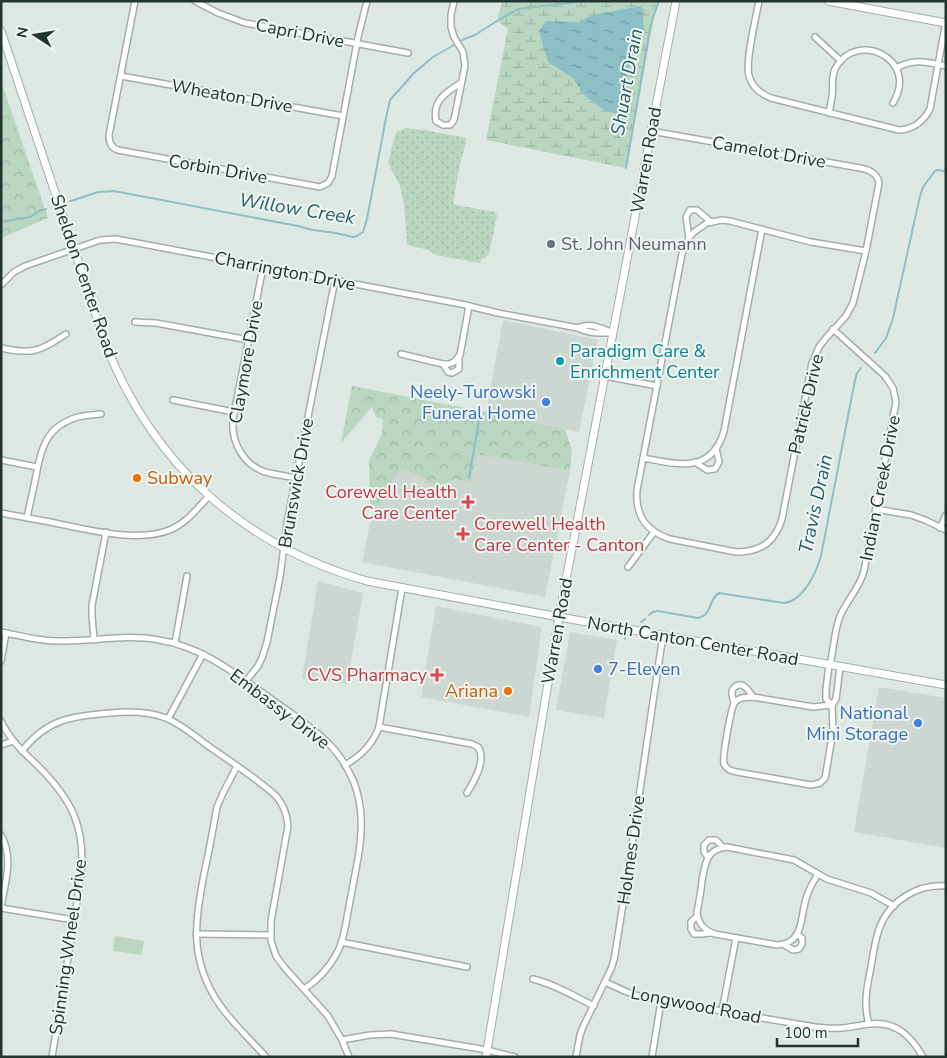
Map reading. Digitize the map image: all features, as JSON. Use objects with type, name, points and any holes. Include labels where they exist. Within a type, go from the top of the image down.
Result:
[{"type":"main road","name":"Warren Road","points":[[486,1053],[560,617],[676,1]]},
{"type":"main road","points":[[828,1],[946,22]]},
{"type":"main road","name":"Sheldon Center Road","points":[[1,31],[3,45],[107,348],[125,389],[165,449],[186,474],[209,496]]},
{"type":"main road","name":"North Canton Center Road","points":[[209,496],[243,524],[284,549],[312,562],[367,581],[663,636],[946,685]]},
{"type":"street","points":[[121,76],[134,1]]},
{"type":"street","name":"Capri Drive","points":[[195,1],[218,13],[245,23],[408,53]]},
{"type":"street","points":[[343,116],[367,1]]},
{"type":"street","points":[[454,1],[451,27],[454,37],[463,52],[465,61],[464,71],[454,120],[450,125],[443,125],[436,121],[434,114],[435,106],[445,94],[461,83]]},
{"type":"street","points":[[759,1],[748,65],[749,76],[755,87],[762,94],[771,98],[899,130],[919,123],[930,109],[946,22]]},
{"type":"street","points":[[814,38],[841,61]]},
{"type":"street","points":[[829,113],[834,72],[841,61],[856,51],[870,50],[879,52],[896,68],[900,88],[893,103]]},
{"type":"street","points":[[896,68],[918,61],[946,66]]},
{"type":"street","name":"Wheaton Drive","points":[[121,76],[343,116]]},
{"type":"street","name":"Corbin Drive","points":[[121,76],[109,135],[111,145],[118,150],[246,174],[320,187],[326,184],[332,176],[343,116]]},
{"type":"street","name":"Camelot Drive","points":[[651,131],[860,168],[874,173],[879,183]]},
{"type":"street","name":"Patrick Drive","points":[[654,532],[670,540],[736,552],[753,550],[766,544],[774,537],[782,519],[812,363],[819,348],[846,316],[853,303],[866,251],[879,183]]},
{"type":"street","points":[[689,238],[686,217],[690,210],[697,210],[711,222]]},
{"type":"street","points":[[628,567],[654,532],[642,520],[637,504],[637,490],[682,254],[689,238],[700,227],[711,222],[730,220],[812,242],[866,251]]},
{"type":"street","points":[[643,458],[680,464],[696,462],[716,448],[722,438],[762,229]]},
{"type":"street","name":"Charrington Drive","points":[[1,285],[14,272],[25,266],[100,240],[116,239],[469,306],[578,328],[583,331],[612,333]]},
{"type":"street","name":"Claymore Drive","points":[[263,267],[232,426],[238,449],[253,466],[263,471],[296,478]]},
{"type":"street","name":"Brunswick Drive","points":[[246,681],[258,666],[266,647],[280,577],[285,532],[335,280]]},
{"type":"street","points":[[443,364],[448,372],[455,372],[458,369],[469,306]]},
{"type":"street","points":[[135,322],[156,322],[249,340]]},
{"type":"street","name":"Indian Creek Drive","points":[[832,706],[826,699],[826,689],[837,626],[840,615],[862,577],[896,407],[895,394],[890,382],[834,329]]},
{"type":"street","points":[[1,348],[24,352],[37,350],[46,347],[66,334]]},
{"type":"street","points":[[401,354],[443,364],[451,363],[459,357]]},
{"type":"street","points":[[605,376],[657,386]]},
{"type":"street","points":[[173,400],[234,412]]},
{"type":"street","points":[[27,518],[42,447],[52,432],[59,426],[79,416],[101,414]]},
{"type":"street","points":[[696,462],[707,470],[715,469],[720,462],[716,448]]},
{"type":"street","points":[[1,460],[37,467]]},
{"type":"street","points":[[1,513],[106,532],[138,536],[152,535],[176,527],[209,496]]},
{"type":"street","points":[[876,509],[925,520],[943,529],[946,515]]},
{"type":"street","points":[[94,640],[92,605],[106,532]]},
{"type":"street","points":[[175,643],[187,576]]},
{"type":"street","points":[[345,765],[356,759],[366,749],[379,727],[402,588]]},
{"type":"street","points":[[1,661],[3,633]]},
{"type":"street","name":"Embassy Drive","points":[[3,633],[57,641],[143,638],[175,643],[220,663],[317,733],[331,746],[345,765],[353,782],[361,812],[362,830],[341,942],[337,954],[318,979],[304,989]]},
{"type":"street","name":"Holmes Drive","points":[[576,1057],[580,1035],[606,982],[614,960],[633,848],[640,786],[663,636]]},
{"type":"street","points":[[168,719],[203,654]]},
{"type":"street","points":[[753,697],[744,686],[737,685],[734,687],[732,696],[734,703],[723,761],[726,768],[737,772],[811,785],[820,783],[825,778],[826,773],[833,731],[832,706],[836,699],[840,667]]},
{"type":"street","points":[[734,703],[745,697],[753,697],[804,706],[832,706]]},
{"type":"street","points":[[22,751],[32,739],[45,729],[75,716],[133,712],[153,714],[168,719],[180,726],[238,766],[276,796],[284,806],[288,832],[271,921],[270,936],[273,949],[279,961],[328,1016],[342,1040],[348,1057]]},
{"type":"street","name":"Spinning Wheel Drive","points":[[1,721],[13,741],[59,789],[69,805],[78,826],[82,844],[82,863],[74,920],[52,1057]]},
{"type":"street","points":[[379,727],[476,745],[481,755],[477,775],[467,793]]},
{"type":"street","points":[[1,745],[13,741]]},
{"type":"street","points":[[238,766],[222,793],[218,807],[198,908],[197,948],[206,981],[214,995],[225,1012],[266,1057]]},
{"type":"street","points":[[1,835],[7,847],[8,860],[1,908],[74,920]]},
{"type":"street","points":[[708,857],[704,852],[704,845],[708,840],[716,840],[723,847]]},
{"type":"street","points":[[818,874],[807,894],[797,934],[793,940],[777,945],[711,933],[694,934],[690,929],[692,922],[697,916],[705,864],[713,852],[723,847],[788,858],[834,882],[871,893],[894,906]]},
{"type":"street","points":[[869,1024],[866,1016],[866,994],[876,941],[882,922],[894,906],[907,895],[922,888],[946,886]]},
{"type":"street","points":[[697,916],[701,925],[711,933]]},
{"type":"street","points":[[196,934],[270,936]]},
{"type":"street","points":[[783,944],[794,950],[799,950],[802,938],[797,934]]},
{"type":"street","points":[[722,1011],[736,938]]},
{"type":"street","points":[[341,942],[466,967]]},
{"type":"street","points":[[533,979],[556,986],[594,1006]]},
{"type":"street","name":"Longwood Road","points":[[606,982],[634,994],[661,1000],[824,1028],[841,1028],[869,1024],[889,1025],[899,1029],[911,1039],[923,1057]]},
{"type":"street","points":[[652,1057],[661,1000]]},
{"type":"street","points":[[342,1040],[370,1035],[391,1034],[515,1057]]},
{"type":"shaded area","points":[[503,320],[598,340],[579,432],[486,412]]},
{"type":"shaded area","name":"Corewell Health Care Center - Canton","points":[[476,453],[570,471],[545,597],[362,562],[382,465],[471,481]]},
{"type":"shaded area","points":[[318,581],[363,593],[347,684],[302,678]]},
{"type":"shaded area","points":[[436,606],[542,627],[529,717],[421,697]]},
{"type":"shaded area","points":[[570,632],[617,640],[604,718],[556,710]]},
{"type":"shaded area","name":"National Mini Storage","points":[[879,687],[946,698],[946,848],[854,832]]},
{"type":"green space","points":[[502,1],[657,1],[626,168],[486,140],[508,29],[497,21]]},
{"type":"green space","points":[[1,81],[48,218],[1,238]]},
{"type":"green space","points":[[406,128],[467,138],[453,203],[495,212],[497,215],[489,254],[481,259],[480,263],[435,255],[429,250],[407,245],[404,205],[400,186],[388,163],[396,132]]},
{"type":"green space","points":[[352,386],[565,429],[572,450],[570,471],[477,454],[471,482],[453,480],[436,488],[423,477],[402,469],[392,481],[381,505],[374,506],[370,503],[369,460],[382,434],[383,419],[376,417],[372,407],[341,443]]},
{"type":"green space","points":[[115,936],[144,941],[142,955],[113,951]]},
{"type":"water","points":[[642,6],[644,29],[627,73],[628,93],[621,114],[607,112],[584,95],[573,78],[548,62],[539,31],[546,21],[580,22],[592,15]]},
{"type":"waterway","name":"Willow Creek","points":[[462,40],[475,35],[518,9],[585,1]]},
{"type":"waterway","name":"Shuart Drain","points":[[626,168],[651,23],[659,1]]},
{"type":"waterway","name":"Willow Creek","points":[[70,201],[98,192],[114,191],[313,230],[353,237],[357,236],[363,232],[367,219],[390,100],[414,73],[433,57],[454,45]]},
{"type":"waterway","name":"Travis Drain","points":[[875,353],[886,338],[893,318],[923,187],[935,171],[944,171],[946,169]]},
{"type":"waterway","name":"Willow Creek","points":[[1,222],[30,217],[46,209]]},
{"type":"waterway","name":"Travis Drain","points":[[649,615],[658,611],[698,618],[706,614],[713,599],[719,593],[784,603],[791,601],[803,592],[812,578],[821,556],[855,380],[861,368]]},
{"type":"waterway","name":"Shuart Drain","points":[[469,478],[480,414]]},
{"type":"waterway","name":"Travis Drain","points":[[641,622],[645,619]]},
{"type":"place","name":"St. John Neumann","points":[[551,244]]},
{"type":"place","name":"Paradigm Care & Enrichment Center","points":[[560,361]]},
{"type":"place","name":"Neely-Turowski Funeral Home","points":[[546,402]]},
{"type":"place","name":"Subway","points":[[137,478]]},
{"type":"place","name":"Corewell Health Care Center","points":[[468,502]]},
{"type":"place","name":"Corewell Health Care Center - Canton","points":[[463,534]]},
{"type":"place","name":"7-Eleven","points":[[598,669]]},
{"type":"place","name":"CVS Pharmacy","points":[[437,675]]},
{"type":"place","name":"Ariana","points":[[508,691]]},
{"type":"place","name":"National Mini Storage","points":[[918,723]]}]
